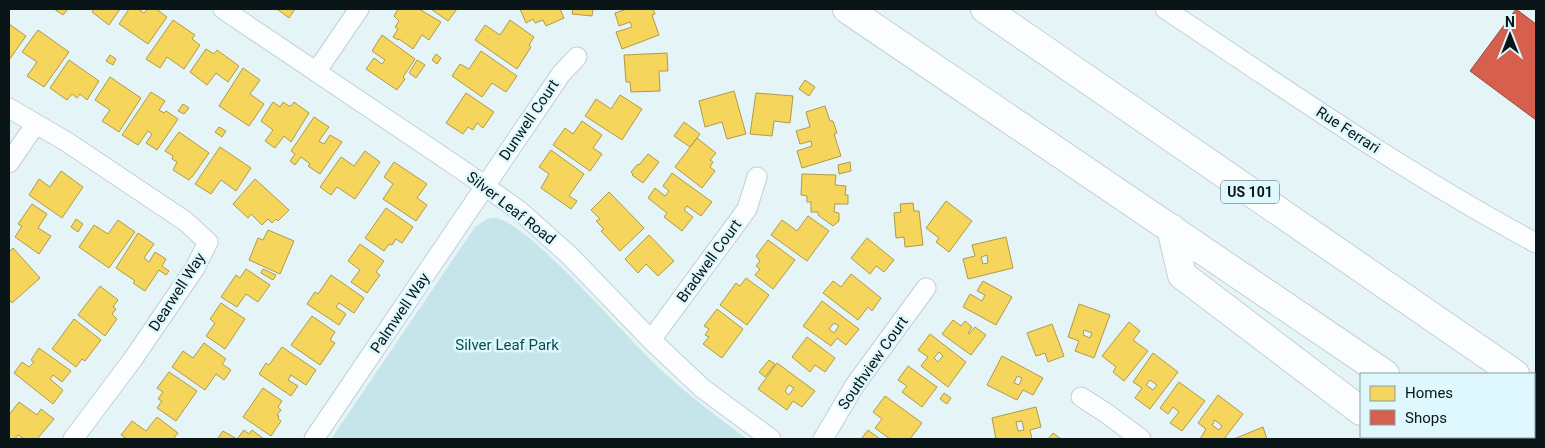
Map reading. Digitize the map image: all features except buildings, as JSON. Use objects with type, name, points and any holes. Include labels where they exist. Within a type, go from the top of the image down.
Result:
[{"type":"highway","points":[[847,9],[1384,373]]},
{"type":"highway","name":"US 101","points":[[984,9],[1514,373]]},
{"type":"highway","points":[[1170,228],[1182,275],[1360,411]]},
{"type":"street","name":"Silver Leaf Road","points":[[223,9],[521,212],[569,255],[651,340],[702,388],[772,439]]},
{"type":"street","points":[[316,72],[359,9]]},
{"type":"street","name":"Rue Ferrari","points":[[1165,9],[1381,151],[1536,244]]},
{"type":"street","name":"Dunwell Court","points":[[485,186],[561,74],[577,57]]},
{"type":"street","name":"Dearwell Way","points":[[9,108],[67,142],[184,221],[208,242],[195,268],[133,359],[73,439]]},
{"type":"street","points":[[9,164],[35,124]]},
{"type":"street","name":"Bradwell Court","points":[[651,340],[747,209],[757,177]]},
{"type":"street","name":"Palmwell Way","points":[[314,439],[485,186]]},
{"type":"street","name":"Southview Court","points":[[822,439],[855,385],[926,288]]},
{"type":"street","points":[[1081,397],[1141,439]]},
{"type":"green space","name":"Silver Leaf Park","points":[[495,218],[510,224],[552,258],[667,375],[700,404],[747,439],[331,439],[475,227],[487,219]]}]
